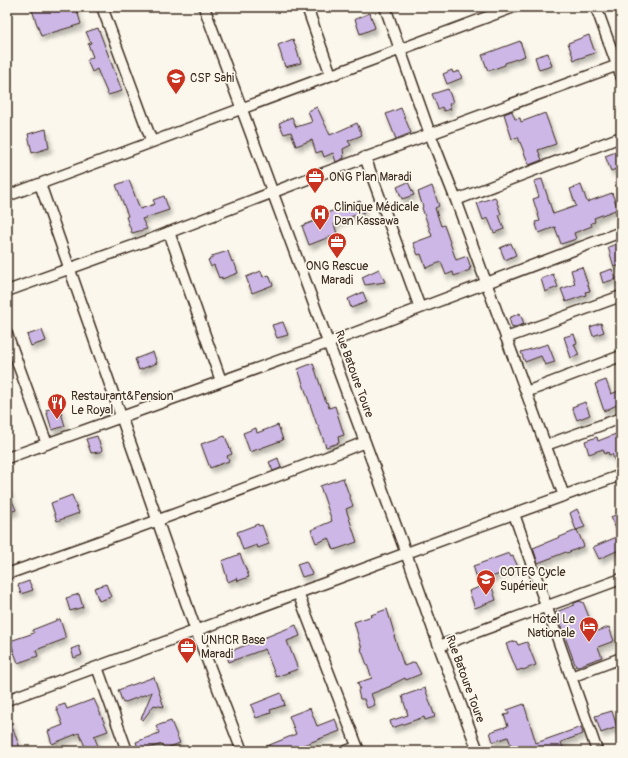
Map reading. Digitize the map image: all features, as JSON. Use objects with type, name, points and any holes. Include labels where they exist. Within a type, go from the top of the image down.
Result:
[{"type":"street","points":[[102,7],[152,142]]},
{"type":"street","name":"Rue Batoure Toure","points":[[204,7],[478,751]]},
{"type":"street","points":[[307,7],[331,75]]},
{"type":"street","points":[[385,7],[430,134],[456,200],[564,496]]},
{"type":"street","points":[[7,196],[514,7]]},
{"type":"street","points":[[596,7],[619,64],[621,76]]},
{"type":"street","points":[[7,291],[70,269],[365,157],[619,64]]},
{"type":"street","points":[[456,200],[621,138]]},
{"type":"street","points":[[365,157],[420,308]]},
{"type":"street","points":[[40,184],[196,631],[242,751]]},
{"type":"street","points":[[169,232],[221,381]]},
{"type":"street","points":[[7,458],[328,343],[621,232]]},
{"type":"street","points":[[506,338],[621,296]]},
{"type":"street","points":[[7,334],[47,444]]},
{"type":"street","points":[[526,392],[621,356]]},
{"type":"street","points":[[546,445],[621,418]]},
{"type":"street","points":[[7,574],[158,521],[285,474],[365,442]]},
{"type":"street","points":[[7,700],[621,475]]},
{"type":"street","points":[[514,514],[597,751]]},
{"type":"street","points":[[439,646],[621,579]]},
{"type":"street","points":[[298,593],[358,749],[346,751]]},
{"type":"street","points":[[571,677],[621,658]]},
{"type":"street","points":[[97,667],[127,751]]},
{"type":"building","points":[[41,7],[76,7],[81,24],[41,36],[32,10]]},
{"type":"building","points":[[370,13],[375,28],[360,34],[355,19]]},
{"type":"building","points":[[98,28],[122,91],[108,95],[97,69],[92,72],[87,60],[93,57],[88,44],[91,43],[86,32]]},
{"type":"building","points":[[589,35],[595,53],[574,60],[568,43]]},
{"type":"building","points":[[293,39],[301,63],[285,67],[278,45]]},
{"type":"building","points":[[520,41],[525,56],[488,71],[482,55]]},
{"type":"building","points":[[548,53],[552,66],[539,70],[535,57]]},
{"type":"building","points":[[452,70],[453,73],[459,71],[462,78],[447,84],[443,74]]},
{"type":"building","points":[[448,89],[453,102],[449,104],[451,109],[444,111],[442,107],[438,109],[432,94]]},
{"type":"building","points":[[317,107],[330,135],[357,123],[362,135],[348,141],[351,145],[343,149],[344,158],[336,162],[333,153],[324,157],[322,151],[316,153],[312,140],[296,146],[291,132],[284,134],[279,123],[292,117],[296,127],[312,122],[308,111]]},
{"type":"building","points":[[401,108],[411,133],[396,139],[386,114]]},
{"type":"building","points":[[512,111],[515,119],[520,118],[521,122],[545,113],[556,144],[538,150],[542,160],[529,165],[518,137],[512,139],[504,114]]},
{"type":"building","points":[[46,129],[49,148],[32,153],[28,134]]},
{"type":"building","points":[[621,150],[621,167],[611,171],[605,156]]},
{"type":"building","points":[[542,179],[553,214],[576,206],[570,189],[581,185],[587,202],[612,193],[618,209],[594,218],[595,222],[591,223],[592,226],[574,233],[576,239],[561,244],[555,227],[539,233],[535,222],[540,221],[533,199],[539,197],[534,181]]},
{"type":"building","points":[[129,180],[140,209],[155,204],[153,200],[164,196],[169,210],[142,219],[147,229],[132,233],[126,217],[128,216],[116,185]]},
{"type":"building","points":[[408,182],[414,195],[402,199],[397,187]]},
{"type":"building","points":[[432,186],[439,206],[435,208],[441,226],[444,225],[456,260],[467,256],[471,268],[469,268],[470,270],[454,276],[453,272],[446,275],[441,262],[426,268],[421,254],[418,255],[413,243],[432,236],[418,192]]},
{"type":"building","points":[[495,197],[504,229],[494,233],[488,218],[483,220],[477,203]]},
{"type":"building","points":[[360,201],[364,212],[337,222],[334,224],[337,234],[309,245],[302,226],[322,218],[321,215]]},
{"type":"building","points":[[511,243],[516,255],[505,260],[500,248]]},
{"type":"building","points":[[619,243],[621,250],[621,265],[614,267],[608,247]]},
{"type":"building","points":[[228,251],[232,262],[234,261],[238,273],[222,279],[222,277],[219,278],[214,265],[211,267],[208,260],[212,258],[212,256]]},
{"type":"building","points":[[582,267],[590,291],[585,292],[586,295],[566,302],[561,289],[575,284],[571,270]]},
{"type":"building","points":[[379,269],[385,282],[365,285],[362,277]]},
{"type":"building","points":[[612,269],[616,279],[603,283],[600,273]]},
{"type":"building","points":[[261,271],[263,277],[269,275],[273,285],[252,293],[246,277]]},
{"type":"building","points":[[553,274],[558,287],[545,292],[541,279]]},
{"type":"building","points":[[363,292],[367,302],[351,308],[348,299]]},
{"type":"building","points":[[520,313],[524,324],[512,328],[509,318]]},
{"type":"building","points":[[283,322],[288,335],[277,338],[272,325]]},
{"type":"building","points":[[601,323],[604,332],[593,336],[590,327]]},
{"type":"building","points":[[42,330],[46,341],[31,346],[27,335]]},
{"type":"building","points":[[574,334],[577,343],[574,344],[579,355],[571,358],[564,337]]},
{"type":"building","points":[[548,344],[555,362],[545,365],[541,356],[525,362],[521,352]]},
{"type":"building","points":[[153,352],[157,363],[139,370],[135,359]]},
{"type":"building","points":[[313,363],[326,403],[327,402],[329,408],[335,406],[344,435],[338,437],[339,443],[326,447],[298,369]]},
{"type":"building","points":[[606,380],[611,394],[621,390],[621,403],[604,411],[595,384]]},
{"type":"building","points":[[585,402],[590,415],[577,420],[572,407]]},
{"type":"building","points":[[59,406],[65,426],[52,430],[46,410]]},
{"type":"building","points":[[278,425],[283,440],[250,452],[243,433],[256,428],[257,433]]},
{"type":"building","points":[[621,432],[621,459],[615,461],[612,454],[609,455],[608,452],[605,454],[603,449],[589,454],[585,441],[597,437],[598,441]]},
{"type":"building","points":[[97,436],[102,450],[100,452],[91,453],[86,439]]},
{"type":"building","points":[[225,436],[232,454],[227,456],[229,461],[210,468],[201,444]]},
{"type":"building","points":[[278,458],[281,468],[273,471],[269,462]]},
{"type":"building","points":[[343,478],[353,506],[346,509],[357,542],[334,550],[329,538],[316,543],[311,530],[332,521],[320,486]]},
{"type":"building","points":[[7,488],[16,510],[7,513]]},
{"type":"building","points":[[72,495],[79,513],[57,521],[51,503]]},
{"type":"building","points":[[577,509],[585,527],[576,530],[570,513]]},
{"type":"building","points":[[621,512],[621,549],[599,559],[593,547],[619,536],[611,517]]},
{"type":"building","points":[[258,524],[259,526],[262,525],[269,544],[258,548],[257,545],[243,550],[237,532]]},
{"type":"building","points":[[577,530],[584,546],[538,563],[533,548]]},
{"type":"building","points":[[509,553],[511,557],[513,556],[518,567],[489,578],[496,600],[475,608],[469,591],[480,587],[473,566]]},
{"type":"building","points":[[240,554],[249,577],[238,581],[237,578],[228,582],[222,561]]},
{"type":"building","points":[[306,561],[312,574],[302,577],[297,564]]},
{"type":"building","points":[[29,581],[33,590],[21,594],[18,585]]},
{"type":"building","points":[[106,584],[111,597],[99,601],[94,588]]},
{"type":"building","points":[[79,594],[83,607],[70,611],[66,598]]},
{"type":"building","points":[[580,601],[583,602],[595,632],[609,627],[614,641],[598,647],[602,657],[576,667],[556,612]]},
{"type":"building","points":[[387,609],[404,666],[415,662],[421,674],[406,680],[405,678],[391,686],[371,694],[375,705],[367,708],[364,699],[360,699],[358,691],[360,688],[357,683],[372,678],[361,649],[354,622]]},
{"type":"building","points":[[60,619],[65,639],[36,650],[38,656],[18,663],[10,641],[34,633],[32,630]]},
{"type":"building","points":[[296,625],[300,636],[287,641],[298,669],[276,677],[265,649],[229,662],[226,653]]},
{"type":"building","points":[[516,641],[518,645],[527,642],[536,665],[517,671],[506,644]]},
{"type":"building","points":[[79,646],[82,655],[74,658],[71,649]]},
{"type":"building","points":[[154,677],[164,707],[154,705],[143,720],[141,719],[152,692],[123,703],[118,690]]},
{"type":"building","points":[[425,688],[435,717],[425,720],[424,717],[392,728],[390,721],[408,715],[402,696]]},
{"type":"building","points":[[281,693],[285,705],[270,710],[271,713],[256,718],[251,705]]},
{"type":"building","points":[[94,699],[108,731],[94,736],[100,751],[87,751],[79,733],[52,744],[48,731],[63,725],[56,707],[65,704],[67,709]]},
{"type":"building","points":[[524,704],[536,743],[581,727],[583,734],[561,742],[564,751],[513,751],[508,737],[493,742],[490,732],[508,726],[504,715],[509,714],[507,710]]},
{"type":"building","points":[[310,708],[317,726],[335,719],[340,731],[288,751],[255,751],[296,734],[289,716]]},
{"type":"building","points":[[612,711],[617,727],[601,733],[595,716]]},
{"type":"building","points":[[7,715],[21,751],[7,751],[7,740],[9,740],[7,734]]},
{"type":"building","points":[[171,721],[180,743],[164,749],[162,744],[139,751],[136,742],[159,733],[156,726]]},
{"type":"place","name":"CSP Sahi","points":[[176,95]]},
{"type":"place","name":"ONG Plan Maradi","points":[[315,194]]},
{"type":"place","name":"Clinique Médicale Dan Kassawa","points":[[320,231]]},
{"type":"place","name":"ONG Rescue Maradi","points":[[337,259]]},
{"type":"place","name":"Restaurant&Pension Le Royal","points":[[57,420]]},
{"type":"place","name":"COTEG Cycle Supérieur","points":[[486,596]]},
{"type":"place","name":"Hotel Le Nationale","points":[[589,643]]},
{"type":"place","name":"UNHCR Base Maradi","points":[[187,664]]}]
